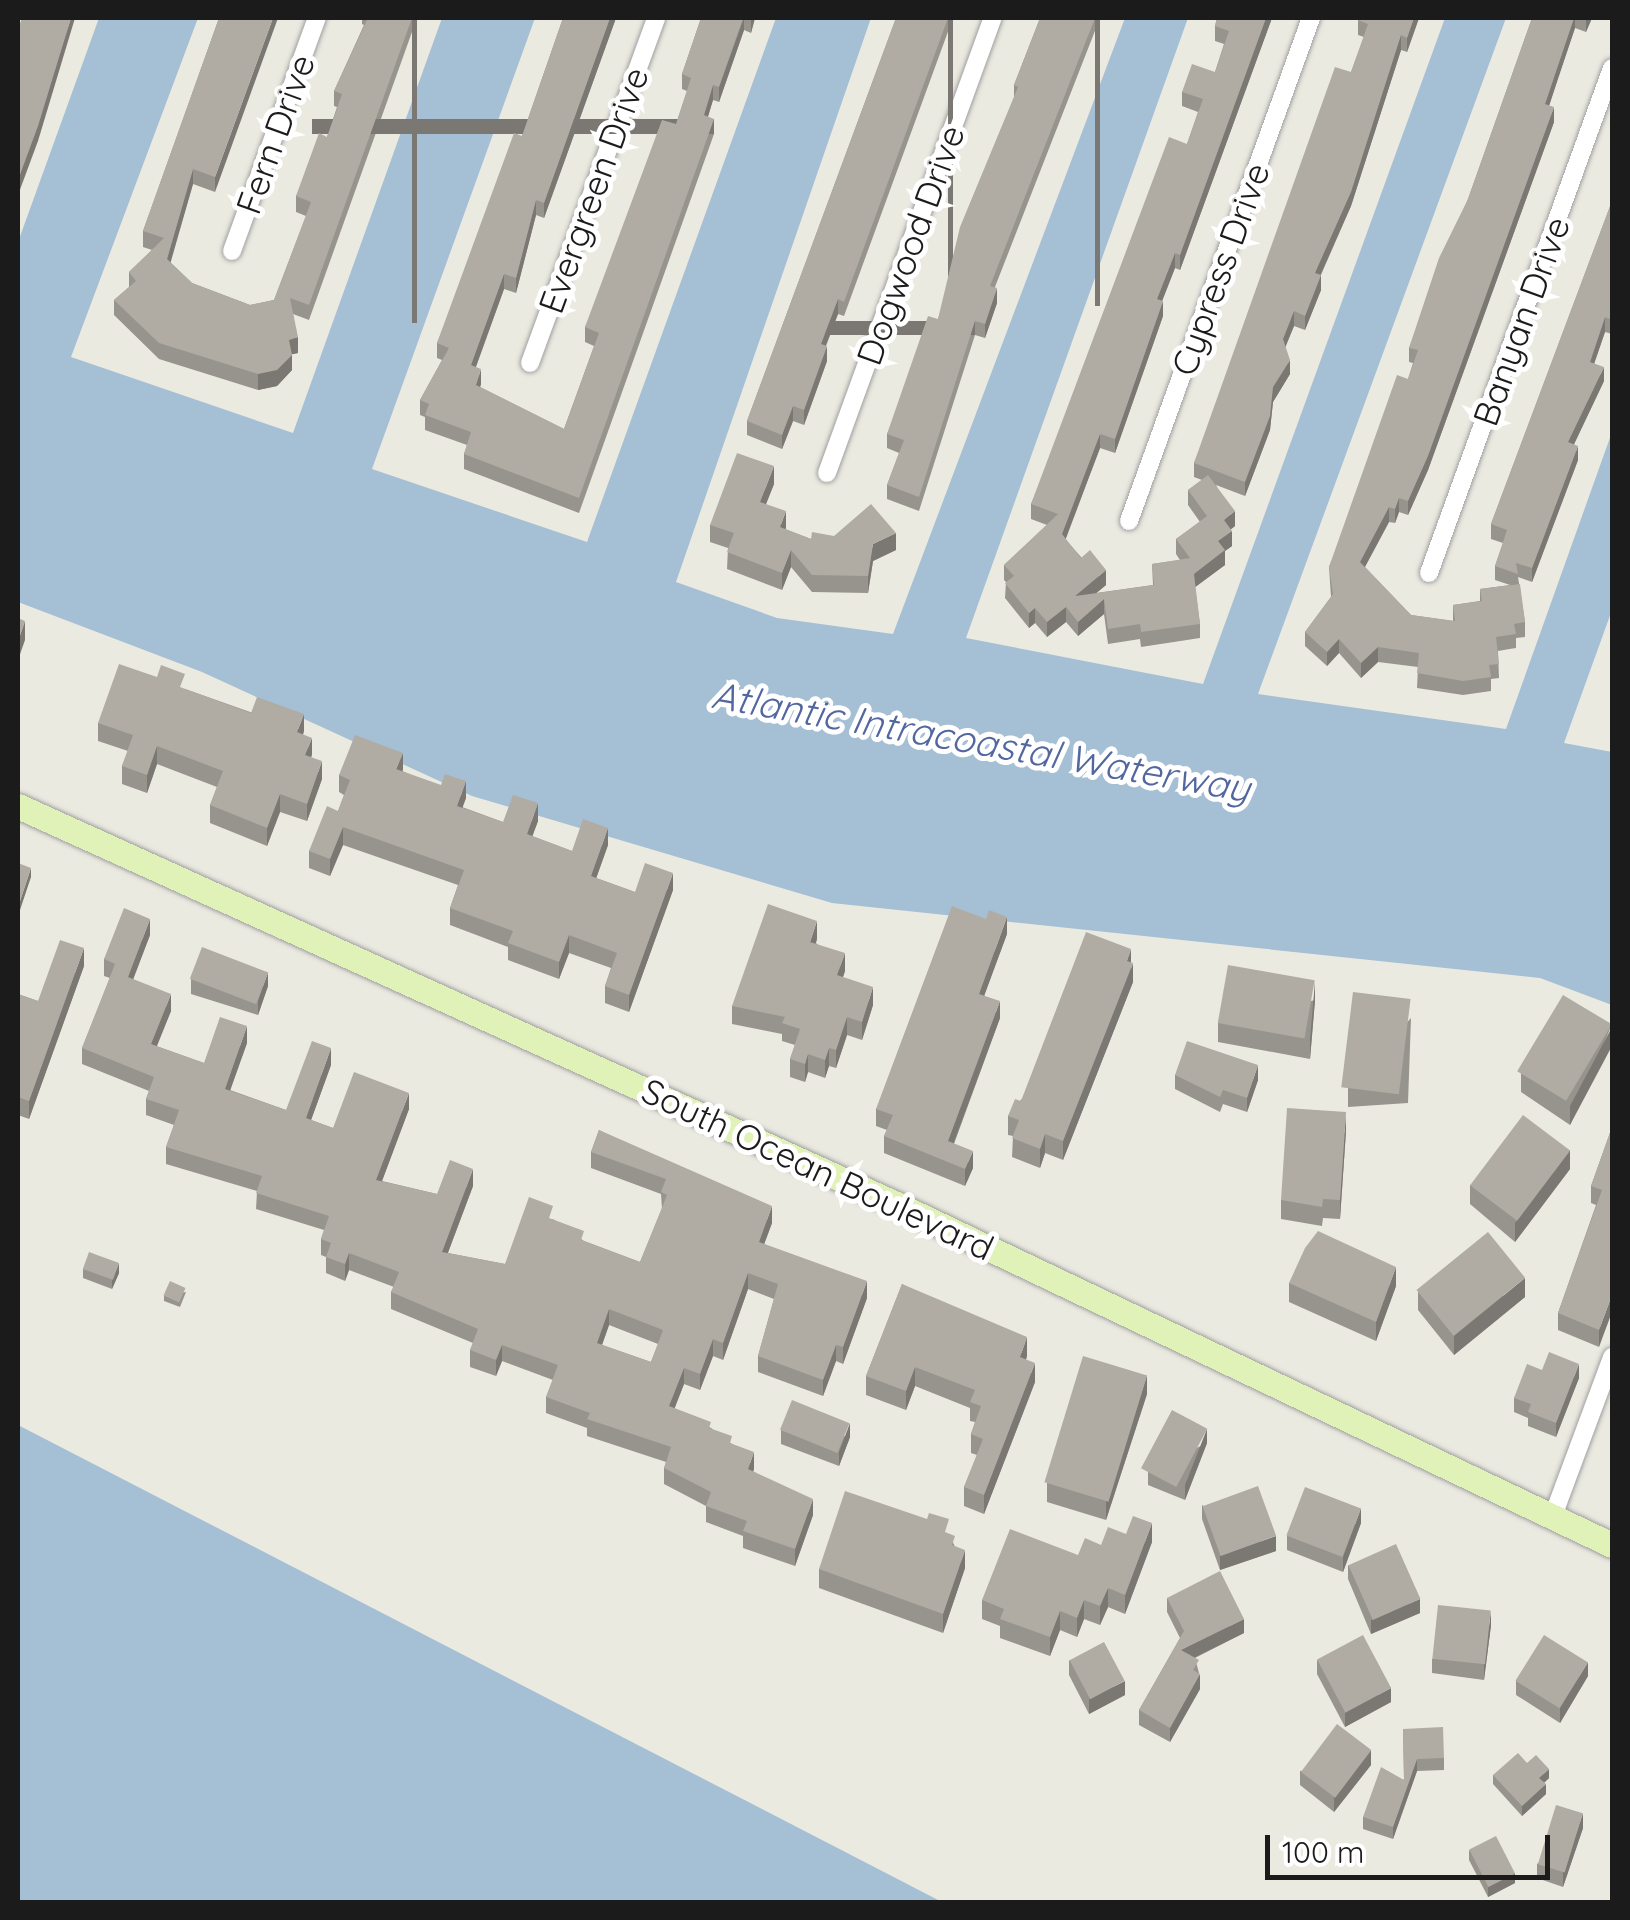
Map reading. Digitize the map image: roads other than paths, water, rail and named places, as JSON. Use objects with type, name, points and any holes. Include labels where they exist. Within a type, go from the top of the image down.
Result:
[{"type":"main road","name":"South Ocean Boulevard","points":[[18,806],[896,1204],[1612,1545]]},
{"type":"street","name":"Fern Drive","points":[[232,252],[317,18]]},
{"type":"street","name":"Evergreen Drive","points":[[530,363],[656,18]]},
{"type":"street","name":"Dogwood Drive","points":[[827,474],[993,18]]},
{"type":"street","name":"Cypress Drive","points":[[1129,521],[1312,18]]},
{"type":"street","name":"Banyan Drive","points":[[1429,573],[1612,68]]},
{"type":"street","points":[[1553,1516],[1612,1357]]},
{"type":"water","name":"Atlantic Intracoastal Waterway","points":[[99,18],[198,18],[71,357],[293,433],[442,18],[535,18],[372,469],[587,542],[776,18],[871,18],[676,582],[777,618],[893,634],[1125,18],[1188,18],[966,638],[1203,684],[1445,18],[1506,18],[1258,694],[1506,729],[1612,432],[1612,610],[1564,743],[1612,752],[1612,1005],[1540,978],[832,903],[472,796],[202,672],[18,602],[18,242]]},
{"type":"water","points":[[18,1425],[942,1902],[18,1902]]}]
